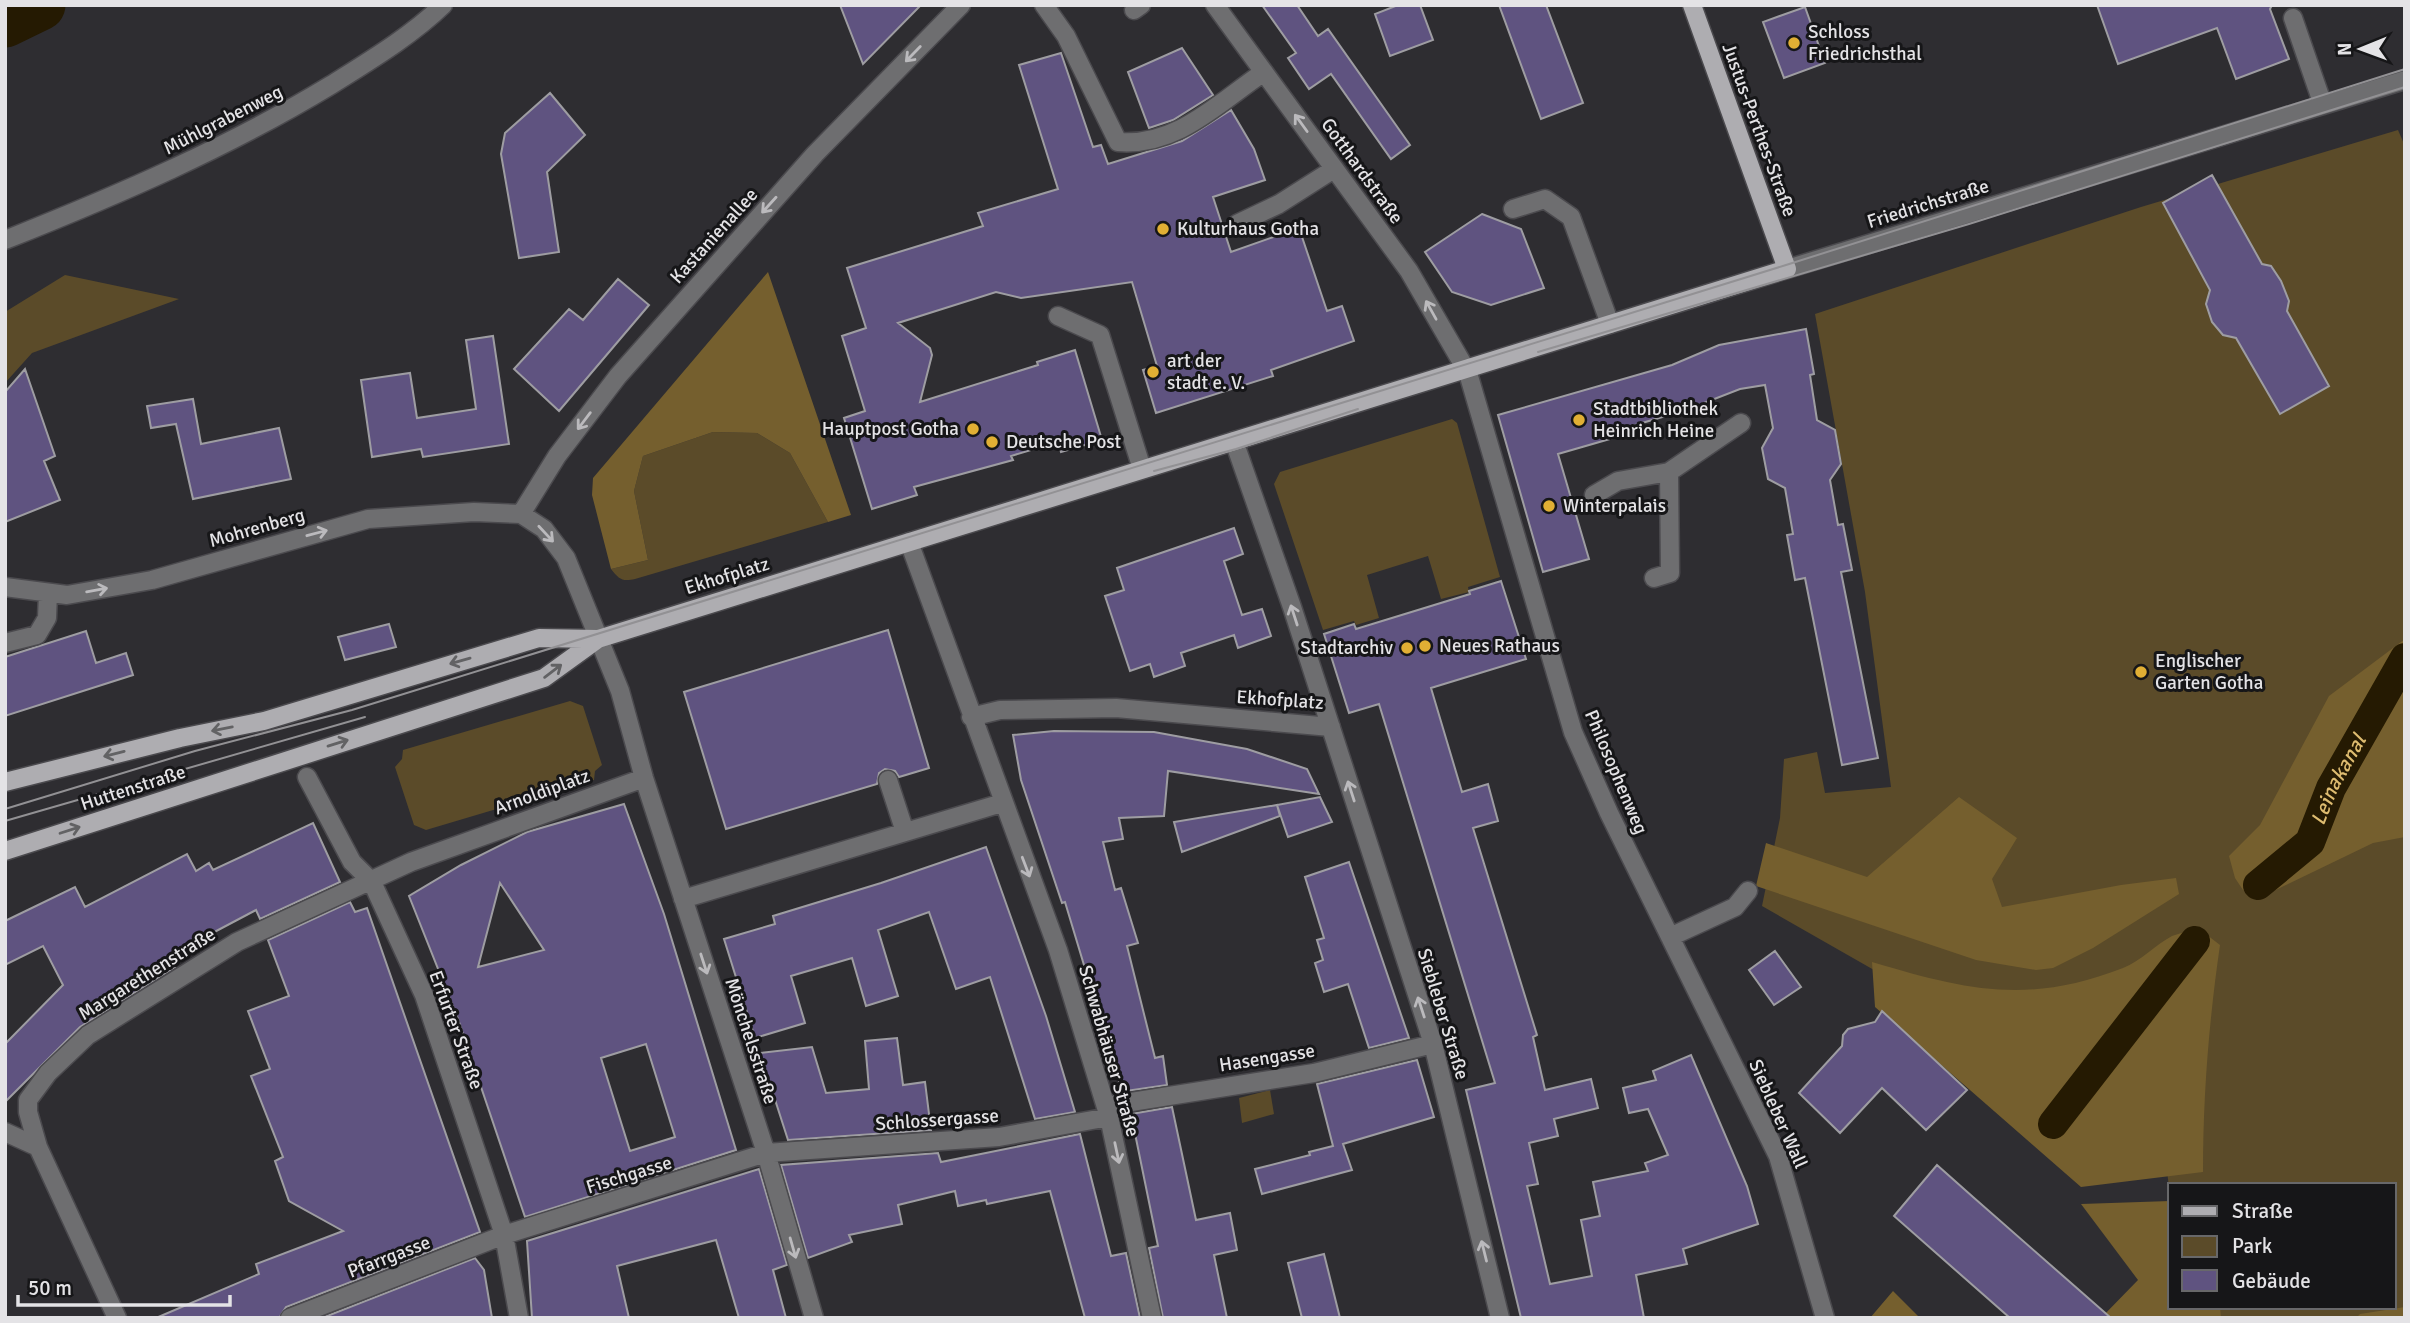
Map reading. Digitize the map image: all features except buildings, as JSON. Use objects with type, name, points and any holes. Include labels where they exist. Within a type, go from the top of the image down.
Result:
[{"type":"main road","name":"Justus-Perthes-Straße","points":[[1692,5],[1787,269]]},
{"type":"main road","name":"Friedrichstraße","points":[[1465,369],[1787,269]]},
{"type":"main road","name":"Ekhofplatz","points":[[598,639],[1465,369]]},
{"type":"main road","name":"Huttenstraße","points":[[5,782],[180,738],[264,721],[539,638],[598,639]]},
{"type":"main road","name":"Huttenstraße","points":[[5,851],[544,678],[598,639]]},
{"type":"street","name":"Mühlgrabenweg","points":[[5,240],[125,191],[266,124],[355,70],[443,5]]},
{"type":"street","name":"Kastanienallee","points":[[521,514],[557,456],[618,376],[815,154],[961,5]]},
{"type":"street","points":[[1044,5],[1066,36],[1118,142],[1136,144],[1162,139],[1187,127],[1264,72]]},
{"type":"street","name":"Gotthardstraße","points":[[1215,5],[1409,271],[1465,369]]},
{"type":"street","points":[[2293,19],[2323,106]]},
{"type":"street","name":"Friedrichstraße","points":[[1787,269],[2405,80]]},
{"type":"street","points":[[1237,223],[1279,204],[1334,169]]},
{"type":"street","points":[[1513,209],[1545,199],[1571,217],[1610,324]]},
{"type":"street","points":[[1058,316],[1100,335],[1142,469]]},
{"type":"street","name":"Philosophenweg","points":[[1465,369],[1476,398],[1573,732],[1670,937]]},
{"type":"street","points":[[1594,495],[1618,481],[1669,472],[1741,423]]},
{"type":"street","name":"Ekhofplatz","points":[[971,717],[1000,710],[1116,708],[1331,727],[1234,441]]},
{"type":"street","points":[[1654,578],[1670,573],[1669,472]]},
{"type":"street","name":"Mohrenberg","points":[[5,587],[67,595],[152,580],[368,519],[474,512],[521,514]]},
{"type":"street","points":[[521,514],[544,529],[566,558],[620,691],[644,778]]},
{"type":"street","points":[[683,899],[1002,803],[909,542]]},
{"type":"street","points":[[5,643],[37,635],[47,618],[48,593]]},
{"type":"street","name":"Siebleber Straße","points":[[1331,727],[1433,1044],[1500,1318]]},
{"type":"street","name":"Erfurter Straße","points":[[307,777],[352,862],[372,882],[424,995],[504,1235],[519,1318]]},
{"type":"street","name":"Arnoldiplatz","points":[[372,882],[411,862],[644,778]]},
{"type":"street","name":"Mönchelsstraße","points":[[644,778],[766,1153],[814,1318]]},
{"type":"street","points":[[888,780],[905,832]]},
{"type":"street","name":"Schwabhäuser Straße","points":[[1002,803],[1058,950],[1108,1112],[1152,1318]]},
{"type":"street","name":"Margarethenstraße","points":[[117,1318],[38,1147],[28,1112],[28,1100],[48,1073],[88,1035],[237,942],[372,882]]},
{"type":"street","points":[[1670,937],[1735,907],[1748,891]]},
{"type":"street","name":"Siebleber Wall","points":[[1670,937],[1778,1156],[1825,1318]]},
{"type":"street","name":"Hasengasse","points":[[1108,1112],[1314,1073],[1433,1044]]},
{"type":"street","name":"Schlossergasse","points":[[766,1153],[999,1138],[1108,1112]]},
{"type":"street","points":[[5,1132],[38,1147]]},
{"type":"street","name":"Fischgasse","points":[[504,1235],[766,1153]]},
{"type":"street","name":"Pfarrgasse","points":[[290,1318],[504,1235]]},
{"type":"green space","name":"Englischer Garten Gotha","points":[[2398,130],[2405,146],[2405,1318],[2107,1318],[2168,1307],[2396,1309],[2396,1183],[2168,1183],[2146,994],[1996,1021],[1874,970],[1762,906],[1780,818],[1784,759],[1817,752],[1825,793],[1891,787],[1865,592],[1815,314],[2141,207]]},
{"type":"green space","points":[[65,275],[179,299],[32,353],[5,383],[5,312]]},
{"type":"green space","points":[[1452,419],[1457,423],[1500,577],[1468,587],[1469,592],[1441,599],[1428,556],[1367,575],[1379,618],[1356,625],[1354,621],[1323,630],[1274,484],[1280,472]]},
{"type":"green space","points":[[713,432],[757,433],[790,453],[828,522],[635,579],[624,580],[619,577],[611,569],[648,560],[634,491],[643,456]]},
{"type":"green space","points":[[570,701],[583,706],[602,765],[595,771],[594,780],[426,830],[414,825],[395,767],[402,759],[403,750]]},
{"type":"green space","points":[[1270,1090],[1274,1114],[1242,1123],[1239,1098]]},
{"type":"shaded area","points":[[768,272],[851,515],[828,522],[790,453],[757,433],[713,432],[643,456],[634,491],[648,560],[611,569],[592,495],[593,478]]},
{"type":"shaded area","points":[[2405,639],[2405,837],[2373,843],[2263,896],[2243,890],[2235,878],[2229,856],[2260,825],[2329,696]]},
{"type":"shaded area","points":[[1959,797],[2017,838],[1992,879],[2002,907],[2121,885],[2176,878],[2179,894],[2093,948],[2053,968],[2036,970],[1976,960],[1756,886],[1766,843],[1867,877]]},
{"type":"shaded area","points":[[2198,928],[2220,945],[2207,1058],[2203,1172],[2081,1187],[1875,1007],[1872,962],[1968,986],[2027,990],[2057,987],[2089,980],[2123,968],[2172,936]]},
{"type":"shaded area","points":[[2168,1201],[2168,1309],[2220,1309],[2221,1318],[2101,1318],[2138,1280],[2081,1204]]},
{"type":"shaded area","points":[[1893,1291],[1920,1318],[1870,1318]]},
{"type":"shaded area","points":[[2405,1307],[2405,1318],[2356,1318],[2360,1314]]},
{"type":"waterway","points":[[5,22],[40,5]]},
{"type":"waterway","name":"Leinakanal","points":[[2258,885],[2310,842],[2331,788],[2405,658]]},
{"type":"waterway","name":"Leinakanal","points":[[2053,1124],[2195,941]]},
{"type":"tram line","points":[[5,809],[195,751],[352,710],[1786,265],[2405,69]]},
{"type":"tram line","points":[[1538,352],[1969,224],[2405,87]]},
{"type":"tram line","points":[[1154,471],[1236,449],[1358,409]]},
{"type":"tram line","points":[[5,821],[365,717]]},
{"type":"place","name":"Schloss Friedrichsthal","points":[[1794,43]]},
{"type":"place","name":"Kulturhaus Gotha","points":[[1163,229]]},
{"type":"place","name":"art der stadt e. V.","points":[[1153,372]]},
{"type":"place","name":"Stadtbibliothek Heinrich Heine","points":[[1579,420]]},
{"type":"place","name":"Hauptpost Gotha","points":[[973,429]]},
{"type":"place","name":"Deutsche Post","points":[[992,442]]},
{"type":"place","name":"Winterpalais","points":[[1549,506]]},
{"type":"place","name":"Neues Rathaus","points":[[1425,646]]},
{"type":"place","name":"Stadtarchiv","points":[[1407,648]]},
{"type":"place","name":"Englischer Garten Gotha","points":[[2141,672]]}]
